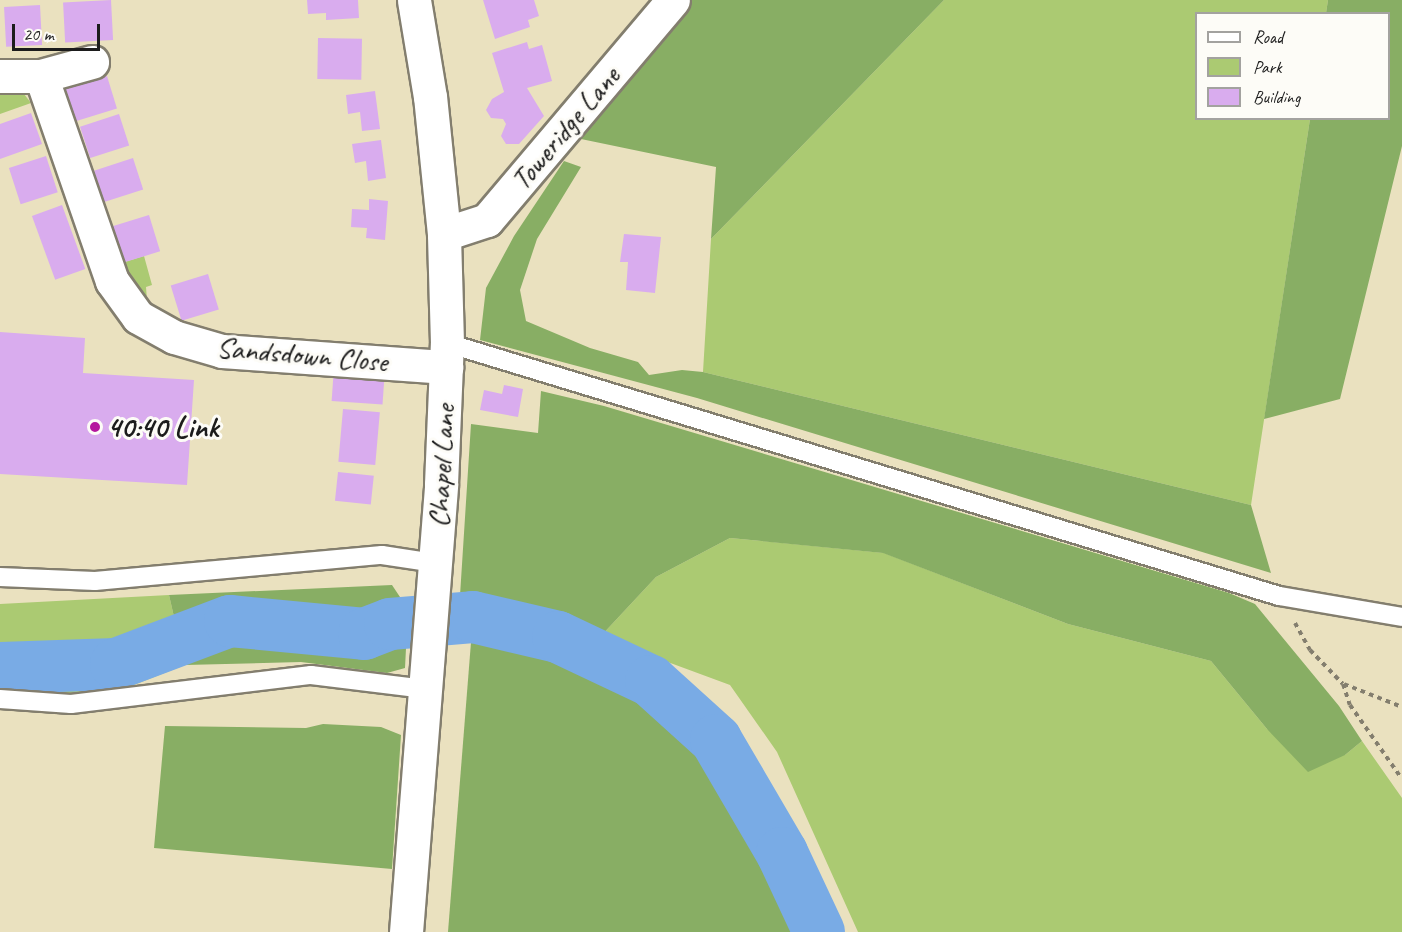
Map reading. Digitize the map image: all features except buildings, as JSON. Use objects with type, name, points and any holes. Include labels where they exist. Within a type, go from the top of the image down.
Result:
[{"type":"main road","name":"Chapel Lane","points":[[406,932],[435,563],[446,355],[444,234],[430,96],[414,0]]},
{"type":"main road","name":"Toweridge Lane","points":[[444,234],[487,220],[673,0]]},
{"type":"main road","points":[[0,76],[41,76],[92,62]]},
{"type":"main road","name":"Sandsdown Close","points":[[41,76],[112,281],[138,317],[174,337],[222,351],[446,355]]},
{"type":"lane","points":[[446,355],[1279,596],[1402,617]]},
{"type":"lane","points":[[0,577],[95,581],[382,555],[435,563]]},
{"type":"lane","points":[[0,699],[71,704],[199,691],[311,675],[425,689]]},
{"type":"path","points":[[1279,596],[1310,650],[1343,684],[1402,707]]},
{"type":"path","points":[[1343,684],[1350,705],[1402,779]]},
{"type":"green space","points":[[692,0],[944,0],[711,239],[716,167],[581,139]]},
{"type":"green space","points":[[944,0],[1328,0],[1326,12],[1195,12],[1195,120],[1310,120],[1251,505],[703,372],[711,239]]},
{"type":"green space","points":[[1328,0],[1402,0],[1402,146],[1340,399],[1264,419],[1310,120],[1390,120],[1390,12],[1326,12]]},
{"type":"green space","points":[[14,91],[24,94],[31,103],[0,114],[0,92]]},
{"type":"green space","points":[[564,161],[581,167],[537,239],[520,290],[526,321],[590,348],[638,362],[649,375],[682,370],[703,372],[1251,505],[1271,573],[697,398],[480,340],[486,288],[514,236]]},
{"type":"green space","points":[[144,256],[152,285],[146,287],[147,300],[139,292],[121,263]]},
{"type":"green space","points":[[541,391],[604,406],[1229,593],[1255,604],[1339,706],[1362,741],[1345,755],[1308,772],[1267,729],[1211,661],[1068,624],[883,553],[730,538],[656,577],[600,637],[459,611],[471,424],[538,433]]},
{"type":"green space","points":[[730,538],[884,553],[1068,624],[1211,661],[1267,729],[1345,755],[1362,741],[1402,798],[1402,932],[858,932],[777,752],[730,685],[600,637],[656,577]]},
{"type":"green space","points":[[392,585],[408,609],[405,668],[387,673],[301,662],[185,665],[169,595]]},
{"type":"green space","points":[[169,595],[185,665],[113,693],[0,698],[0,604]]},
{"type":"green space","points":[[473,617],[558,637],[651,681],[716,740],[782,853],[819,932],[448,932]]},
{"type":"green space","points":[[323,724],[381,727],[401,735],[392,869],[154,848],[165,726],[306,728]]},
{"type":"waterway","points":[[0,668],[116,664],[230,621],[364,634],[390,624],[473,617],[558,637],[651,681],[716,740],[782,853],[819,932]]},
{"type":"place","name":"40:40 Link","points":[[95,427]]}]
